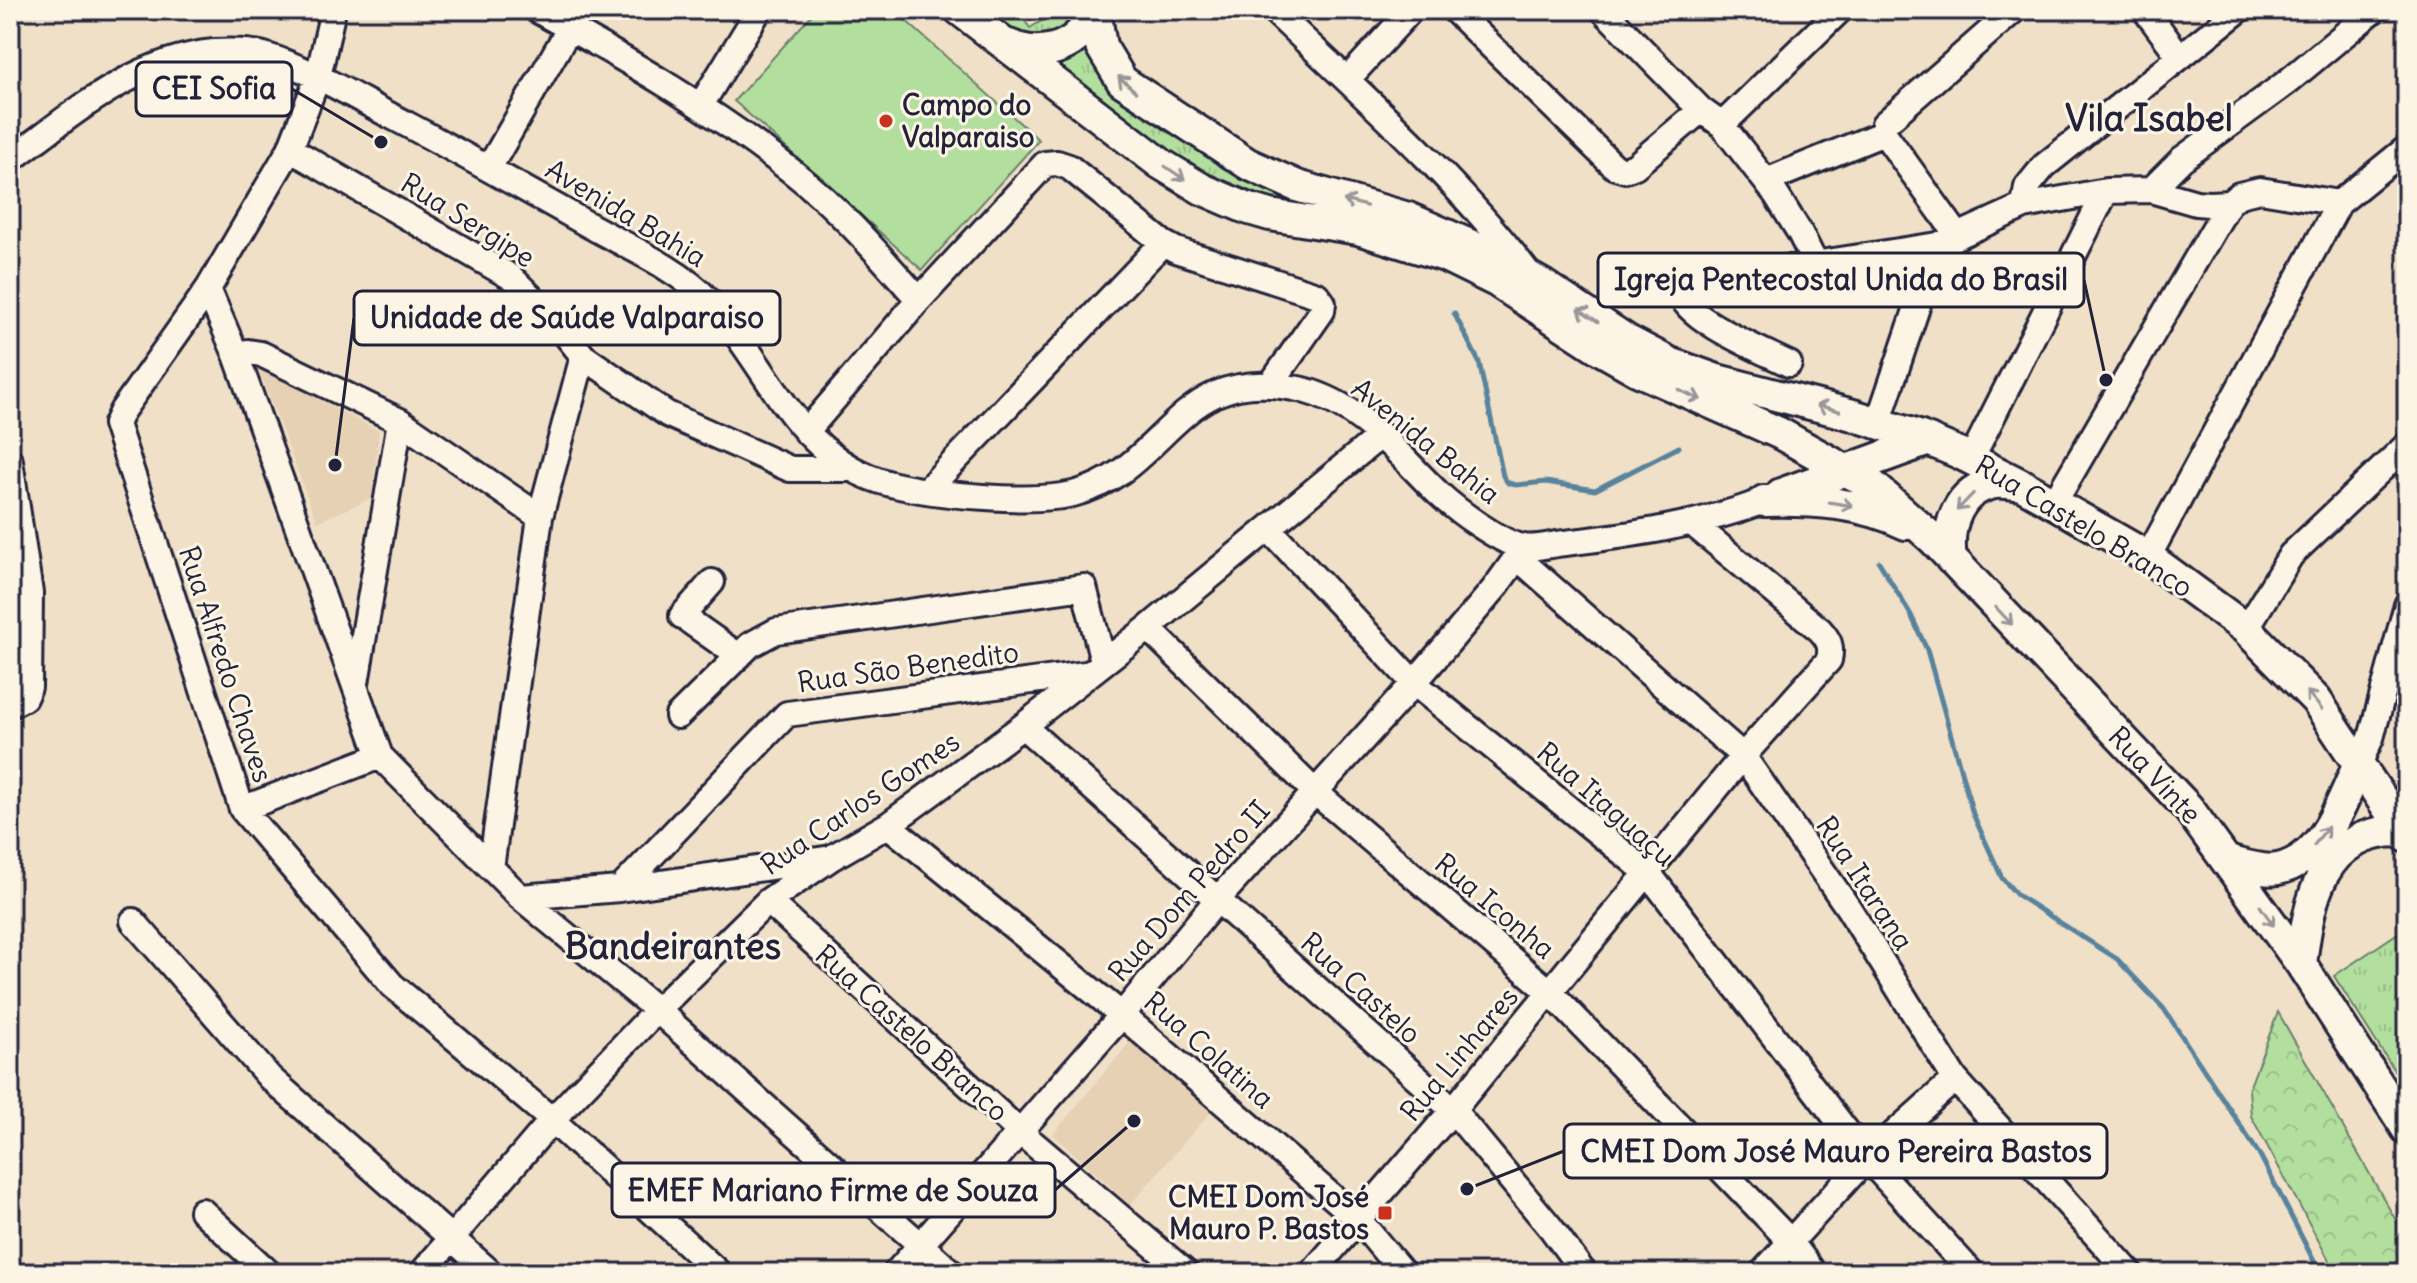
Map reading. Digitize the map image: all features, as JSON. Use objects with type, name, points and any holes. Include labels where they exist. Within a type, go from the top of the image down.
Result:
[{"type":"main road","name":"Rua Vinte","points":[[960,10],[988,22],[1161,164],[1202,189],[1270,215],[1358,229],[1445,256],[1496,281],[1637,370],[1779,433],[1847,470],[1894,502],[2171,789],[2228,861],[2301,964],[2407,1129]]},
{"type":"main road","points":[[988,22],[1032,52],[1057,49],[1079,35],[1094,10]]},
{"type":"main road","name":"Rua Castelo Branco","points":[[1094,10],[1101,46],[1122,81],[1224,150],[1297,186],[1408,218],[1481,250],[1533,279],[1628,341],[1670,363],[1717,380],[1878,423],[1929,440],[2022,485],[2148,557],[2246,629],[2316,700],[2405,834]]},
{"type":"main road","points":[[1764,501],[1776,488],[1784,471],[1785,452],[1779,433]]},
{"type":"main road","points":[[1764,501],[1929,440]]},
{"type":"main road","points":[[1764,501],[1810,500],[1860,507],[1898,520],[1942,549],[1948,539],[1954,514],[1971,494],[1995,483],[2022,485]]},
{"type":"main road","points":[[2228,861],[2275,870],[2305,855],[2333,819],[2359,764]]},
{"type":"main road","points":[[2301,964],[2311,900],[2337,856],[2368,836],[2384,831],[2405,834]]},
{"type":"street","points":[[333,10],[318,77],[290,149],[208,289],[236,355],[380,756],[520,897],[657,1010],[952,1273]]},
{"type":"street","points":[[537,10],[574,19],[797,175],[869,243],[919,300]]},
{"type":"street","points":[[701,105],[759,10]]},
{"type":"street","points":[[1273,10],[1448,180],[1533,279]]},
{"type":"street","points":[[1347,80],[1411,10]]},
{"type":"street","points":[[1454,10],[1615,167],[1625,170],[1635,166],[1701,110]]},
{"type":"street","points":[[1603,10],[1701,110],[1722,125],[1766,181],[1800,233],[1816,265]]},
{"type":"street","points":[[1722,125],[1840,10]]},
{"type":"street","points":[[1948,241],[1884,133],[1884,124],[2014,10]]},
{"type":"street","points":[[2145,10],[2180,57]]},
{"type":"street","points":[[2024,206],[2027,187],[2044,166],[2239,10]]},
{"type":"street","points":[[2151,190],[2182,159],[2286,83],[2374,10]]},
{"type":"street","points":[[489,168],[574,19]]},
{"type":"street","name":"Avenida Bahia","points":[[10,160],[123,80],[153,65],[181,56],[218,52],[258,53],[318,77],[489,168],[685,280],[704,295],[737,335],[814,440],[848,469],[888,484],[926,491],[1041,498],[1075,494],[1118,473],[1187,411],[1212,396],[1244,385],[1271,384],[1329,398],[1381,435],[1441,496],[1477,525],[1521,552]]},
{"type":"street","points":[[1766,181],[1884,133]]},
{"type":"street","points":[[2148,557],[2339,203],[2407,148]]},
{"type":"street","name":"Rua Sergipe","points":[[290,149],[511,277],[540,304],[583,356],[667,414],[790,469],[848,469]]},
{"type":"street","points":[[809,471],[822,457],[814,440],[919,300],[1045,164],[1057,163],[1069,167],[1163,243],[1317,295],[1323,303],[1322,311],[1271,384]]},
{"type":"street","points":[[1789,364],[1700,318],[1681,299],[1680,292],[1690,283],[1816,265],[1948,241],[2024,206],[2106,191],[2151,190],[2196,203],[2229,203]]},
{"type":"street","points":[[2054,503],[2229,203],[2239,195],[2260,190],[2339,203]]},
{"type":"street","points":[[1971,459],[2106,191]]},
{"type":"street","points":[[1878,423],[1948,241]]},
{"type":"street","points":[[926,491],[1163,243]]},
{"type":"street","name":"Rua Alfredo Chaves","points":[[208,289],[116,424],[242,809],[382,975],[552,1120],[719,1273]]},
{"type":"street","points":[[236,355],[248,352],[261,354],[400,421],[540,517]]},
{"type":"street","points":[[491,868],[540,517],[583,356]]},
{"type":"street","points":[[356,685],[400,421]]},
{"type":"street","name":"Rua Carlos Gomes","points":[[422,1273],[552,1120],[657,1010],[768,901],[831,858],[888,825],[1023,726],[1148,628],[1381,435]]},
{"type":"street","points":[[2246,629],[2291,555],[2407,445]]},
{"type":"street","points":[[10,461],[30,593],[29,687],[24,698],[10,705]]},
{"type":"street","points":[[1521,552],[1692,523],[1764,501]]},
{"type":"street","name":"Rua Linhares","points":[[1312,1273],[1453,1110],[1743,756],[1829,660],[1831,650],[1828,640],[1820,630],[1692,523]]},
{"type":"street","name":"Rua Itaguaçu","points":[[1269,529],[1414,683],[1649,874],[1867,1158],[1972,1273]]},
{"type":"street","name":"Rua Dom Pedro II","points":[[896,1273],[1122,1015],[1217,900],[1414,683],[1521,552]]},
{"type":"street","name":"Rua Itarana","points":[[1521,552],[1743,756],[1849,909],[1955,1079],[2130,1273]]},
{"type":"street","points":[[712,582],[682,616],[739,656]]},
{"type":"street","points":[[678,716],[750,645],[776,631],[1084,587],[1095,667]]},
{"type":"street","points":[[2359,764],[2371,738],[2407,607]]},
{"type":"street","name":"Rua Iconha","points":[[1148,628],[1315,792],[1550,992],[1790,1241],[1814,1273]]},
{"type":"street","name":"Rua São Benedito","points":[[620,889],[787,714],[1095,667]]},
{"type":"street","name":"Rua Castelo","points":[[1023,726],[1453,1110],[1551,1228],[1584,1273]]},
{"type":"street","points":[[242,809],[380,756]]},
{"type":"street","name":"Rua Colatina","points":[[888,825],[1122,1015],[1358,1219],[1403,1273]]},
{"type":"street","points":[[520,897],[620,889],[831,858]]},
{"type":"street","name":"Rua Castelo Branco","points":[[768,901],[1020,1132],[1186,1273]]},
{"type":"street","points":[[133,921],[270,1078],[491,1273]]},
{"type":"street","points":[[1762,1273],[1867,1158],[1955,1079]]},
{"type":"street","points":[[202,1211],[269,1273]]},
{"type":"shaded area","points":[[258,368],[379,431],[372,498],[317,522]]},
{"type":"shaded area","points":[[1130,1042],[1140,1044],[1215,1107],[1130,1205],[1053,1134]]},
{"type":"green space","name":"Campo do Valparaiso","points":[[816,10],[894,10],[1039,140],[922,270],[734,101]]},
{"type":"green space","points":[[994,10],[1017,10],[1030,28],[1043,20],[1036,10],[1082,10],[1063,33],[1031,37],[1015,34],[1008,29]]},
{"type":"green space","points":[[1088,46],[1103,70],[1548,305],[1220,191],[1050,63]]},
{"type":"green space","points":[[2407,927],[2407,1090],[2334,976]]},
{"type":"green space","points":[[2278,1012],[2407,1240],[2407,1273],[2336,1273],[2251,1116],[2249,1089]]},
{"type":"waterway","points":[[1454,313],[1479,362],[1503,476],[1508,483],[1546,482],[1595,490],[1679,447]]},
{"type":"waterway","points":[[1879,562],[1911,615],[1927,650],[1973,814],[2002,878],[2017,895],[2117,959],[2164,1009],[2261,1157],[2320,1273]]},
{"type":"place","name":"Campo do Valparaiso","points":[[886,121]]},
{"type":"place","name":"CEI Sofia","points":[[381,142]]},
{"type":"place","name":"Igreja Pentecostal Unida do Brasil","points":[[2106,380]]},
{"type":"place","name":"Unidade de Saúde Valparaiso","points":[[335,465]]},
{"type":"place","name":"EMEF Mariano Firme de Souza","points":[[1134,1121]]},
{"type":"place","name":"CMEI Dom José Mauro Pereira Bastos","points":[[1467,1189]]},
{"type":"place","name":"CMEI Dom José Mauro P. Bastos","points":[[1385,1213]]},
{"type":"district","name":"Vila Isabel","points":[[2149,118]]},
{"type":"district","name":"Bandeirantes","points":[[673,946]]}]
